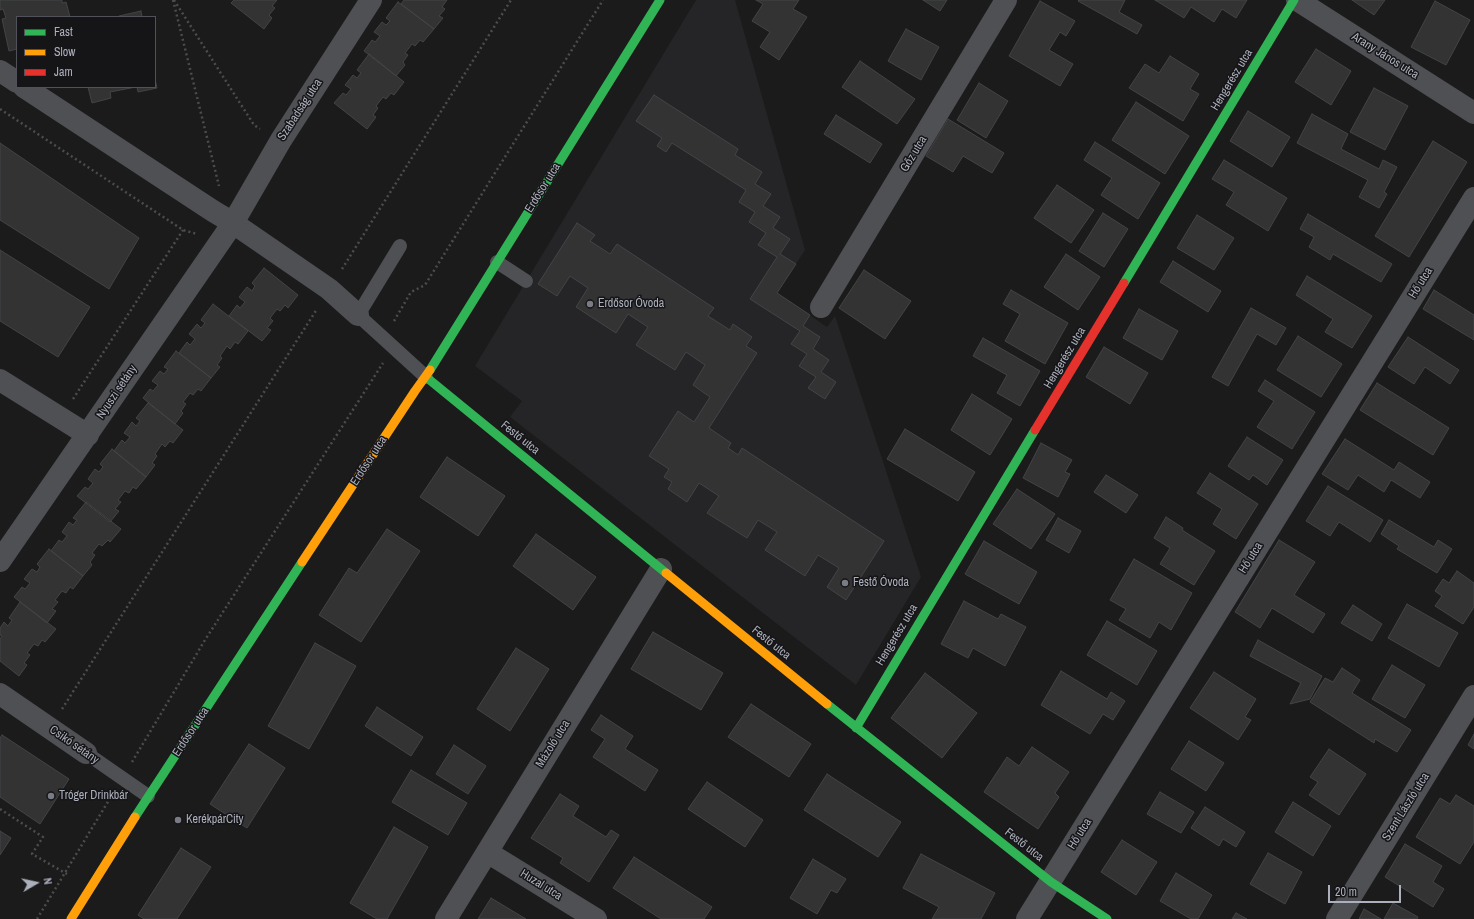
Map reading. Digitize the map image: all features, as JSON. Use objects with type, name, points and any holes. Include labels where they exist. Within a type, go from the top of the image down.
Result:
[{"type":"street","name":"Szabadság utca","points":[[233,223],[281,140],[371,0]]},
{"type":"street","name":"Erdősor utca","points":[[75,918],[90,888],[148,796],[426,377],[660,0]]},
{"type":"street","name":"Gőz utca","points":[[821,307],[1006,0]]},
{"type":"street","name":"Arany János utca","points":[[1296,0],[1474,113]]},
{"type":"street","name":"Hengerész utca","points":[[856,728],[1296,0]]},
{"type":"street","points":[[0,71],[16,81]]},
{"type":"street","points":[[26,88],[212,211],[233,223],[329,289],[358,315]]},
{"type":"street","name":"Hő utca","points":[[1027,919],[1474,198]]},
{"type":"street","name":"Nyuszi sétány","points":[[0,561],[233,223]]},
{"type":"street","name":"Festő utca","points":[[426,377],[856,728],[1050,882],[1107,919]]},
{"type":"street","points":[[0,380],[88,435]]},
{"type":"street","name":"Mázoló utca","points":[[446,919],[661,569]]},
{"type":"street","name":"Csikó sétány","points":[[0,694],[86,753]]},
{"type":"street","name":"Szent László utca","points":[[1337,919],[1474,696]]},
{"type":"street","name":"Huzal utca","points":[[487,852],[596,919]]},
{"type":"lane","points":[[400,246],[358,315],[426,377]]},
{"type":"lane","points":[[497,262],[526,281]]},
{"type":"lane","name":"Csikó sétány","points":[[86,753],[148,796]]},
{"type":"path","points":[[174,0],[254,125],[281,140]]},
{"type":"path","points":[[174,0],[220,190]]},
{"type":"path","points":[[51,729],[511,0]]},
{"type":"path","points":[[37,919],[66,874],[205,640],[382,366],[395,318],[411,292],[425,285],[603,0]]},
{"type":"path","points":[[0,109],[183,230],[74,398]]},
{"type":"path","points":[[0,809],[43,837],[32,854],[90,888]]},
{"type":"shaded area","points":[[696,0],[735,0],[805,250],[777,293],[827,327],[835,316],[921,577],[856,685],[510,417],[522,401],[475,366]]},
{"type":"building","points":[[0,0],[62,0],[62,3],[66,2],[70,16],[16,16],[16,49],[9,51],[2,19],[6,18],[3,9],[0,10]]},
{"type":"building","points":[[234,0],[277,0],[272,6],[275,8],[269,15],[272,18],[264,29],[231,3]]},
{"type":"building","points":[[404,0],[447,0],[442,7],[445,9],[439,16],[443,18],[434,29],[401,4]]},
{"type":"building","points":[[756,0],[799,0],[793,9],[807,17],[779,60],[760,47],[770,32],[752,21],[763,4]]},
{"type":"building","points":[[923,0],[947,0],[940,11]]},
{"type":"building","points":[[1125,0],[1119,12],[1142,25],[1137,34],[1078,1]]},
{"type":"building","points":[[1155,0],[1247,0],[1236,18],[1222,9],[1214,22],[1191,7],[1184,18]]},
{"type":"building","points":[[1352,0],[1385,0],[1374,15]]},
{"type":"building","points":[[1040,1],[1075,21],[1066,36],[1060,32],[1049,50],[1073,64],[1060,86],[1009,56]]},
{"type":"building","points":[[1435,1],[1470,20],[1446,65],[1411,47]]},
{"type":"building","points":[[398,2],[434,29],[423,42],[420,40],[415,46],[412,44],[405,53],[408,55],[403,62],[405,65],[396,76],[364,51],[372,40],[375,42],[380,36],[374,32],[382,22],[386,25],[390,21],[386,18]]},
{"type":"building","points":[[141,11],[142,16],[119,16]]},
{"type":"building","points":[[906,29],[939,47],[921,80],[888,61]]},
{"type":"building","points":[[1316,49],[1351,71],[1331,105],[1295,82]]},
{"type":"building","points":[[369,54],[404,82],[394,95],[391,93],[386,99],[383,97],[376,106],[378,108],[373,115],[376,117],[367,129],[334,103],[343,93],[346,95],[351,89],[345,85],[353,75],[357,78],[361,73],[357,70]]},
{"type":"building","points":[[1170,56],[1199,74],[1190,89],[1199,94],[1183,121],[1129,88],[1145,64],[1159,73]]},
{"type":"building","points":[[860,61],[915,99],[897,124],[842,87]]},
{"type":"building","points":[[979,83],[1008,101],[986,138],[957,120]]},
{"type":"building","points":[[156,84],[157,88],[138,92],[137,88],[156,88]]},
{"type":"building","points":[[88,88],[131,88],[110,92],[111,98],[92,103]]},
{"type":"building","points":[[1374,88],[1408,106],[1385,150],[1350,132]]},
{"type":"building","points":[[654,95],[738,149],[735,155],[762,172],[755,184],[771,194],[763,206],[780,217],[773,228],[790,239],[780,254],[796,264],[777,293],[810,315],[803,326],[820,337],[813,349],[829,360],[821,372],[836,382],[825,399],[808,388],[816,377],[799,366],[807,354],[791,344],[800,331],[750,299],[777,257],[758,245],[766,233],[749,222],[755,212],[739,202],[746,190],[672,143],[666,152],[657,146],[662,138],[636,121]]},
{"type":"building","points":[[1136,102],[1189,136],[1165,174],[1112,140]]},
{"type":"building","points":[[1248,111],[1290,137],[1272,167],[1230,141]]},
{"type":"building","points":[[1312,114],[1348,134],[1341,149],[1379,169],[1383,160],[1397,167],[1384,192],[1387,194],[1379,208],[1359,197],[1368,180],[1297,143]]},
{"type":"building","points":[[836,115],[882,144],[870,163],[824,134]]},
{"type":"building","points":[[948,119],[1004,153],[992,173],[963,156],[953,172],[926,156]]},
{"type":"building","points":[[1433,141],[1467,162],[1409,257],[1375,236]]},
{"type":"building","points":[[1095,142],[1160,183],[1138,219],[1101,195],[1112,178],[1084,160]]},
{"type":"building","points":[[0,143],[139,238],[109,289],[0,220]]},
{"type":"building","points":[[1224,160],[1287,198],[1268,231],[1226,205],[1234,192],[1212,179]]},
{"type":"building","points":[[1057,185],[1094,210],[1071,243],[1034,218]]},
{"type":"building","points":[[1103,213],[1128,229],[1104,267],[1079,251]]},
{"type":"building","points":[[1308,214],[1392,264],[1381,282],[1333,254],[1330,260],[1309,247],[1314,237],[1300,229]]},
{"type":"building","points":[[1197,215],[1234,238],[1214,270],[1177,248]]},
{"type":"building","points":[[577,223],[595,235],[590,241],[610,254],[617,244],[714,308],[708,316],[730,330],[733,324],[752,337],[746,346],[757,353],[709,428],[731,443],[728,448],[738,455],[742,448],[884,541],[846,600],[827,587],[839,568],[818,555],[805,576],[765,550],[777,532],[758,520],[747,538],[707,513],[719,496],[699,483],[687,502],[668,489],[672,482],[664,477],[669,469],[649,456],[678,411],[694,422],[710,397],[693,385],[705,365],[686,352],[675,370],[636,345],[648,327],[628,314],[616,333],[576,307],[588,288],[570,276],[557,296],[538,284]]},
{"type":"building","points":[[0,250],[90,307],[58,357],[0,321]]},
{"type":"building","points":[[1066,254],[1100,277],[1078,310],[1044,287]]},
{"type":"building","points":[[1173,261],[1221,291],[1208,312],[1160,282]]},
{"type":"building","points":[[264,268],[298,295],[288,308],[285,305],[280,311],[277,309],[270,318],[273,321],[267,328],[271,330],[262,341],[229,316],[237,305],[240,308],[245,302],[239,297],[247,287],[252,291],[255,286],[252,283]]},
{"type":"building","points":[[864,270],[911,301],[885,339],[839,308]]},
{"type":"building","points":[[1307,276],[1372,316],[1352,348],[1325,332],[1333,319],[1296,295]]},
{"type":"building","points":[[1011,290],[1068,323],[1045,364],[1005,341],[1020,314],[1003,304]]},
{"type":"building","points":[[1434,290],[1474,315],[1474,340],[1423,309]]},
{"type":"building","points":[[213,304],[248,331],[238,344],[235,342],[230,349],[227,346],[220,356],[222,358],[217,365],[220,367],[211,378],[179,353],[187,342],[190,345],[195,339],[189,334],[197,324],[201,328],[205,323],[201,320]]},
{"type":"building","points":[[1251,308],[1286,328],[1276,345],[1257,334],[1228,386],[1212,377]]},
{"type":"building","points":[[1139,309],[1178,331],[1162,360],[1123,338]]},
{"type":"building","points":[[1298,336],[1342,364],[1321,397],[1277,370]]},
{"type":"building","points":[[1408,337],[1459,370],[1450,384],[1425,367],[1414,384],[1388,367]]},
{"type":"building","points":[[983,338],[1040,371],[1020,406],[997,393],[1007,375],[973,356]]},
{"type":"building","points":[[1104,347],[1148,373],[1130,404],[1086,377]]},
{"type":"building","points":[[176,351],[211,378],[201,391],[198,389],[193,395],[190,393],[183,402],[186,404],[181,411],[183,413],[175,424],[143,398],[150,389],[153,391],[158,385],[152,381],[160,371],[164,374],[168,369],[164,367]]},
{"type":"building","points":[[1265,380],[1315,412],[1292,449],[1257,427],[1274,401],[1258,391]]},
{"type":"building","points":[[1377,383],[1449,428],[1433,455],[1360,410]]},
{"type":"building","points":[[972,394],[1012,419],[990,455],[951,430]]},
{"type":"building","points":[[148,403],[183,430],[173,443],[170,441],[165,447],[162,444],[155,454],[157,456],[152,463],[155,465],[146,477],[114,451],[122,440],[125,443],[130,437],[124,433],[132,422],[136,426],[140,421],[136,418]]},
{"type":"building","points":[[905,429],[975,472],[958,501],[887,459]]},
{"type":"building","points":[[1247,437],[1283,460],[1267,485],[1253,475],[1249,480],[1228,466]]},
{"type":"building","points":[[1345,439],[1394,470],[1399,462],[1430,482],[1420,498],[1391,480],[1384,492],[1358,475],[1348,490],[1322,474]]},
{"type":"building","points":[[1041,443],[1072,460],[1065,472],[1070,474],[1058,497],[1023,478]]},
{"type":"building","points":[[112,449],[146,477],[136,489],[133,487],[129,493],[125,491],[118,500],[121,502],[115,509],[119,511],[110,522],[77,496],[85,487],[88,489],[93,483],[88,479],[95,469],[99,472],[103,467],[100,464]]},
{"type":"building","points":[[447,457],[505,496],[478,536],[420,497]]},
{"type":"building","points":[[1210,473],[1258,504],[1236,539],[1213,524],[1222,509],[1197,493]]},
{"type":"building","points":[[1106,475],[1138,495],[1126,513],[1094,492]]},
{"type":"building","points":[[1328,486],[1383,520],[1370,542],[1339,522],[1330,536],[1306,521]]},
{"type":"building","points":[[1017,489],[1055,514],[1031,549],[993,524]]},
{"type":"building","points":[[86,502],[121,529],[110,542],[108,540],[102,546],[99,544],[92,553],[95,555],[90,562],[92,565],[83,576],[51,551],[59,540],[62,542],[67,536],[62,532],[69,522],[73,525],[77,520],[73,518]]},
{"type":"building","points":[[1166,517],[1183,528],[1182,530],[1215,551],[1194,585],[1160,564],[1170,548],[1154,538]]},
{"type":"building","points":[[1058,518],[1081,531],[1069,553],[1046,540]]},
{"type":"building","points":[[1389,520],[1434,547],[1438,540],[1452,549],[1437,573],[1397,549],[1399,546],[1381,534]]},
{"type":"building","points":[[387,529],[420,551],[361,642],[319,615],[349,568],[357,573]]},
{"type":"building","points":[[536,534],[596,577],[573,610],[513,566]]},
{"type":"building","points":[[1279,540],[1315,562],[1294,595],[1325,614],[1313,633],[1272,608],[1260,628],[1235,612]]},
{"type":"building","points":[[984,541],[1037,572],[1019,604],[965,574]]},
{"type":"building","points":[[49,549],[83,576],[73,589],[70,587],[66,593],[62,591],[55,600],[58,602],[52,609],[56,611],[47,623],[14,597],[22,587],[25,589],[30,583],[24,579],[32,569],[37,572],[40,567],[37,564]]},
{"type":"building","points":[[1134,559],[1192,593],[1171,630],[1159,622],[1150,638],[1119,620],[1126,609],[1110,600]]},
{"type":"building","points":[[1457,571],[1474,583],[1474,607],[1463,624],[1435,606],[1442,596],[1435,591],[1443,579],[1449,583]]},
{"type":"building","points":[[964,601],[998,619],[1001,614],[1026,627],[1005,666],[973,648],[968,658],[941,644]]},
{"type":"building","points":[[20,602],[56,629],[45,642],[42,640],[38,646],[34,644],[27,653],[30,655],[24,663],[27,665],[19,676],[0,661],[0,639],[2,636],[0,635],[0,628],[4,622],[8,626],[12,620],[9,618]]},
{"type":"building","points":[[1407,604],[1458,633],[1439,667],[1388,638]]},
{"type":"building","points":[[1353,605],[1382,624],[1372,641],[1341,623]]},
{"type":"building","points":[[1107,621],[1157,651],[1137,685],[1087,655]]},
{"type":"building","points":[[653,632],[723,673],[701,710],[631,669]]},
{"type":"building","points":[[1258,640],[1322,676],[1310,699],[1290,704],[1301,683],[1250,656]]},
{"type":"building","points":[[315,643],[356,666],[309,749],[268,726]]},
{"type":"building","points":[[516,648],[549,669],[510,731],[477,709]]},
{"type":"building","points":[[1392,665],[1425,685],[1405,718],[1372,699]]},
{"type":"building","points":[[1342,668],[1360,680],[1352,693],[1411,730],[1397,752],[1375,739],[1374,743],[1310,702],[1325,678],[1333,682]]},
{"type":"building","points":[[1061,671],[1107,699],[1111,692],[1125,701],[1113,720],[1103,714],[1090,734],[1041,705]]},
{"type":"building","points":[[1214,672],[1256,699],[1245,717],[1251,720],[1238,740],[1190,708]]},
{"type":"building","points":[[925,673],[977,713],[942,758],[891,718]]},
{"type":"building","points":[[751,704],[811,744],[789,777],[728,737]]},
{"type":"building","points":[[377,707],[423,737],[411,756],[365,726]]},
{"type":"building","points":[[601,715],[633,736],[625,749],[658,770],[645,791],[593,757],[605,739],[591,730]]},
{"type":"building","points":[[1474,734],[1474,749],[1468,745]]},
{"type":"building","points":[[2,735],[69,779],[40,824],[0,797],[0,738]]},
{"type":"building","points":[[1189,741],[1224,763],[1206,791],[1171,769]]},
{"type":"building","points":[[249,744],[285,768],[247,828],[210,804]]},
{"type":"building","points":[[454,745],[486,766],[468,794],[436,774]]},
{"type":"building","points":[[1032,747],[1069,772],[1055,793],[1059,797],[1038,829],[984,792],[1007,757],[1019,766]]},
{"type":"building","points":[[1329,749],[1366,774],[1339,815],[1309,795],[1318,782],[1310,777]]},
{"type":"building","points":[[411,770],[467,803],[448,835],[392,802]]},
{"type":"building","points":[[827,774],[901,822],[878,857],[804,810]]},
{"type":"building","points":[[707,782],[763,820],[745,847],[688,809]]},
{"type":"building","points":[[1160,792],[1194,812],[1181,833],[1147,814]]},
{"type":"building","points":[[560,794],[579,806],[573,816],[606,837],[611,830],[619,835],[589,882],[560,863],[563,858],[531,838]]},
{"type":"building","points":[[1456,795],[1474,806],[1474,842],[1460,864],[1416,837],[1440,798],[1450,804]]},
{"type":"building","points":[[1293,802],[1331,826],[1313,856],[1275,832]]},
{"type":"building","points":[[1205,807],[1245,832],[1236,847],[1223,839],[1219,846],[1191,828]]},
{"type":"building","points":[[394,827],[428,847],[387,919],[377,919],[350,903]]},
{"type":"building","points":[[0,831],[11,838],[0,855]]},
{"type":"building","points":[[1122,840],[1157,862],[1136,895],[1101,872]]},
{"type":"building","points":[[1405,844],[1442,866],[1433,882],[1444,889],[1433,907],[1385,877]]},
{"type":"building","points":[[181,848],[211,867],[177,919],[144,919],[138,915]]},
{"type":"building","points":[[1268,853],[1302,872],[1285,904],[1250,884]]},
{"type":"building","points":[[921,854],[995,893],[981,919],[932,919],[939,907],[903,888]]},
{"type":"building","points":[[634,857],[712,907],[704,919],[661,919],[613,888]]},
{"type":"building","points":[[813,859],[846,879],[837,893],[831,890],[817,914],[790,898]]},
{"type":"building","points":[[1176,873],[1212,895],[1198,919],[1191,919],[1160,901]]},
{"type":"building","points":[[491,898],[526,919],[478,919]]},
{"type":"building","points":[[1393,903],[1418,917],[1417,919],[1384,919]]},
{"type":"building","points":[[1364,909],[1381,919],[1359,919]]},
{"type":"building","points":[[1236,913],[1247,919],[1232,919]]},
{"type":"traffic: fast","points":[[430,370],[660,0]]},
{"type":"traffic: fast","points":[[1124,283],[1294,0]]},
{"type":"traffic: fast","points":[[426,377],[666,573]]},
{"type":"traffic: fast","points":[[856,728],[1035,430]]},
{"type":"traffic: fast","points":[[135,817],[302,562]]},
{"type":"traffic: fast","points":[[827,704],[1051,882],[1107,919]]},
{"type":"traffic: slow","points":[[302,562],[430,370]]},
{"type":"traffic: slow","points":[[666,573],[827,704]]},
{"type":"traffic: slow","points":[[71,919],[135,817]]},
{"type":"traffic: jam","points":[[1035,430],[1124,283]]},
{"type":"place","name":"Erdősor Óvoda","points":[[590,304]]},
{"type":"place","name":"Festő Óvoda","points":[[845,583]]},
{"type":"place","name":"Tróger Drinkbár","points":[[51,796]]},
{"type":"place","name":"KerékpárCity","points":[[178,820]]}]
